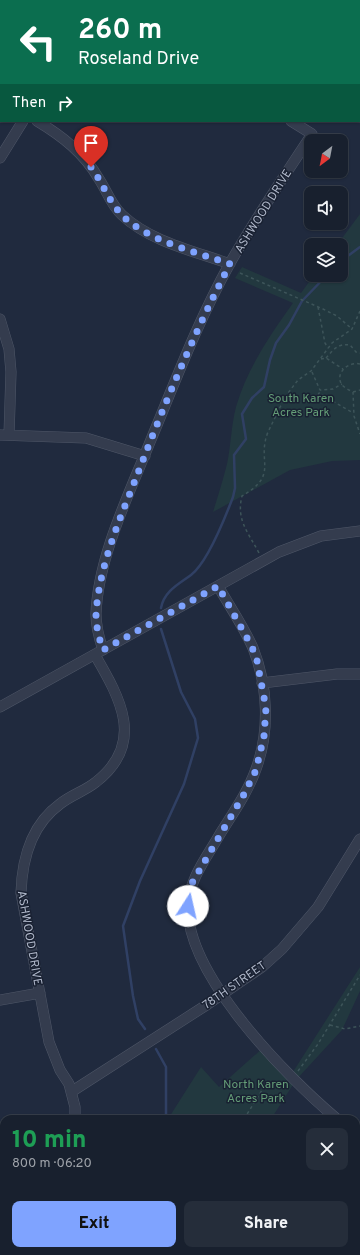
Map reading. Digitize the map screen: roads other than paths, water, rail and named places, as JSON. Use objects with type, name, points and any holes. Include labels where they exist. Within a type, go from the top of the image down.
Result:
[{"type":"street","points":[[0,158],[22,122]]},
{"type":"street","points":[[39,122],[59,134],[82,155],[100,179],[108,197],[121,214],[136,227],[156,237],[230,264]]},
{"type":"street","name":"ASHWOOD DRIVE","points":[[75,1115],[75,1107],[71,1092],[49,1042],[21,893],[22,871],[27,850],[36,831],[59,804],[97,782],[110,769],[118,757],[124,734],[121,705],[99,652],[96,616],[104,568],[111,543],[196,332],[230,264],[312,134],[293,122]]},
{"type":"street","points":[[0,319],[9,349],[12,372],[4,435],[86,438],[145,456]]},
{"type":"street","points":[[0,707],[266,558],[306,540],[321,536],[360,531]]},
{"type":"street","points":[[218,586],[252,647],[262,683],[266,708],[264,736],[256,770],[243,796],[192,883],[188,906],[189,925],[194,944],[223,994],[249,1029],[292,1076],[333,1115]]},
{"type":"street","points":[[262,683],[337,674],[360,674]]},
{"type":"street","name":"78TH STREET","points":[[71,1092],[223,994],[262,967],[301,929],[318,907],[360,839]]},
{"type":"street","points":[[0,1000],[40,993]]},
{"type":"waterway","points":[[348,256],[360,247]]},
{"type":"waterway","points":[[161,608],[165,597],[169,592],[197,569],[210,550],[233,497],[235,488],[234,455],[246,439],[242,414],[252,398],[264,387],[270,360],[276,343],[289,325],[302,301],[320,282]]},
{"type":"waterway","points":[[145,1029],[138,1019],[133,996],[123,926],[140,881],[184,784],[198,738],[195,719],[181,692],[161,629]]},
{"type":"waterway","points":[[156,1049],[166,1067],[166,1115]]},
{"type":"park label","name":"South Karen Acres Park","points":[[301,405]]},
{"type":"park label","name":"North Karen Acres Park","points":[[256,1091]]}]
